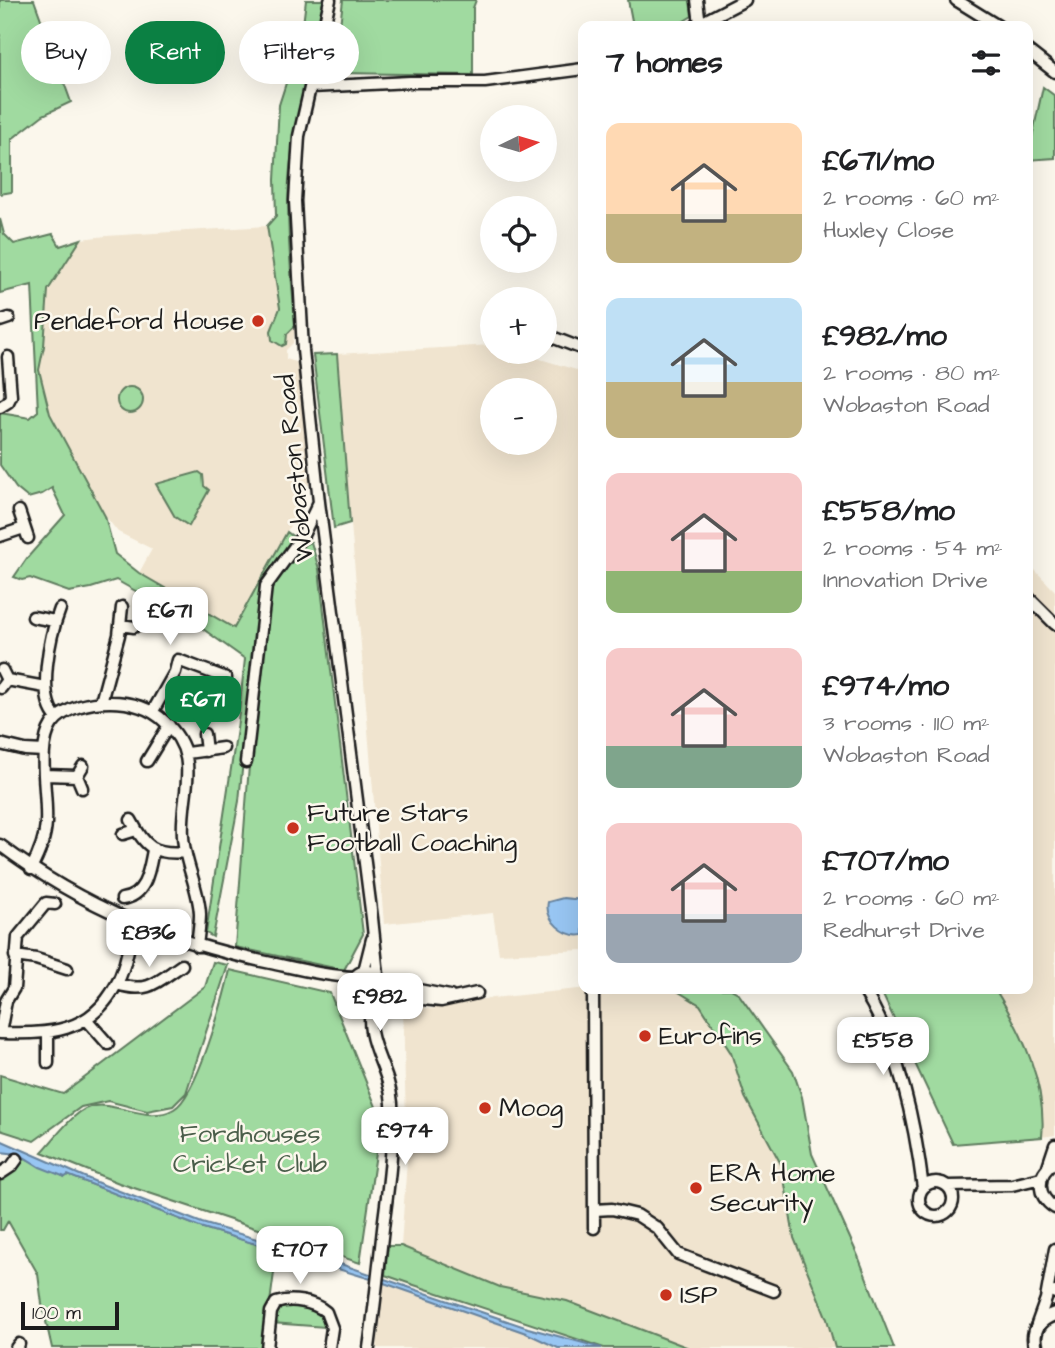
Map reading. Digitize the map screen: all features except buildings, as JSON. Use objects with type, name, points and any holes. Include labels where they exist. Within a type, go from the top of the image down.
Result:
[{"type":"main road","points":[[1036,1348],[1036,1328],[1046,1317],[1055,1314]]},
{"type":"street","name":"Wobaston Road","points":[[330,0],[299,136],[295,201],[303,350],[319,502],[380,979],[376,998]]},
{"type":"street","points":[[697,0],[698,21]]},
{"type":"street","points":[[706,21],[745,0]]},
{"type":"street","points":[[956,0],[990,21]]},
{"type":"street","points":[[1033,55],[1055,72]]},
{"type":"street","points":[[311,87],[410,82],[485,82],[578,70]]},
{"type":"street","points":[[557,339],[578,347]]},
{"type":"street","points":[[0,407],[8,402],[11,396],[4,370],[8,357]]},
{"type":"street","points":[[246,762],[266,586],[303,535],[319,502]]},
{"type":"street","points":[[0,536],[26,533],[19,511]]},
{"type":"street","points":[[1033,602],[1055,624]]},
{"type":"street","points":[[101,702],[121,625],[122,607]]},
{"type":"street","points":[[57,718],[52,713],[45,687],[55,621],[60,609]]},
{"type":"street","points":[[33,617],[55,621]]},
{"type":"street","points":[[121,625],[135,627]]},
{"type":"street","points":[[153,711],[175,672],[178,656],[226,678]]},
{"type":"street","points":[[3,679],[45,687]]},
{"type":"street","points":[[31,869],[42,846],[46,824],[45,740],[57,718],[62,713],[101,702],[120,702],[153,711],[169,725],[187,753],[183,835],[200,913],[197,946]]},
{"type":"street","points":[[147,761],[169,725]]},
{"type":"street","points":[[204,734],[206,751]]},
{"type":"street","points":[[0,744],[44,751]]},
{"type":"street","points":[[156,744],[166,751]]},
{"type":"street","points":[[187,753],[223,748]]},
{"type":"street","points":[[77,776],[83,766]]},
{"type":"street","points":[[46,775],[77,776]]},
{"type":"street","points":[[77,776],[82,788]]},
{"type":"street","points":[[123,834],[134,825],[153,850],[185,852]]},
{"type":"street","points":[[0,845],[31,869],[72,893],[134,923],[197,946],[331,976],[380,979],[459,997]]},
{"type":"street","points":[[128,901],[143,886],[153,850]]},
{"type":"street","points":[[55,904],[46,903],[20,933],[15,956],[14,988],[6,1001],[0,1033],[48,1032],[78,1026],[87,1020],[105,1003],[117,984],[134,923]]},
{"type":"street","name":"Wobaston Road","points":[[357,979],[374,931]]},
{"type":"street","points":[[15,956],[36,959],[67,969]]},
{"type":"street","points":[[117,984],[131,989],[148,988],[182,965]]},
{"type":"street","points":[[357,979],[365,1039],[385,1074]]},
{"type":"street","points":[[358,998],[366,1001],[389,995],[441,1001],[477,993]]},
{"type":"street","points":[[593,994],[594,1227]]},
{"type":"street","points":[[866,994],[879,1018],[902,1085],[919,1158],[923,1188],[920,1205],[927,1213],[942,1214],[975,1186]]},
{"type":"street","points":[[369,1348],[391,1144],[392,1101],[371,1038],[368,1017],[376,998]]},
{"type":"street","points":[[87,1020],[108,1044]]},
{"type":"street","points":[[48,1032],[48,1063]]},
{"type":"street","points":[[919,1158],[933,1182],[947,1186],[1012,1185],[1041,1178],[1052,1164],[1055,1145]]},
{"type":"street","points":[[0,1174],[17,1159]]},
{"type":"street","points":[[1041,1178],[1044,1198]]},
{"type":"street","points":[[923,1188],[933,1182]]},
{"type":"street","points":[[1012,1185],[1032,1191],[1055,1208]]},
{"type":"street","points":[[947,1186],[952,1194],[952,1203]]},
{"type":"street","points":[[594,1210],[612,1209],[637,1214],[657,1228],[678,1254],[774,1291]]},
{"type":"street","points":[[1036,1328],[1046,1298],[1055,1249]]},
{"type":"street","points":[[267,1348],[271,1312],[276,1303],[286,1300],[308,1303],[326,1312],[332,1328],[330,1348]]},
{"type":"shaded area","points":[[267,226],[280,308],[271,331],[277,344],[281,346],[286,344],[287,334],[295,326],[293,343],[286,350],[286,359],[296,362],[299,367],[312,477],[287,532],[234,628],[139,573],[152,549],[118,532],[102,512],[50,414],[39,370],[44,346],[48,290],[81,239]]},
{"type":"shaded area","points":[[480,346],[480,364],[557,364],[578,370],[578,950],[499,954],[493,913],[384,924],[337,354]]},
{"type":"shaded area","points":[[1033,568],[1055,591],[1055,1135],[1042,1137],[1040,1092],[1017,1025],[998,994],[1033,994]]},
{"type":"shaded area","points":[[578,989],[578,994],[682,994],[700,1005],[731,1053],[745,1097],[782,1166],[794,1238],[819,1291],[835,1348],[686,1348],[567,1301],[500,1287],[401,1246],[407,1160],[403,1007],[412,1005],[431,1009],[465,1001]]},
{"type":"shaded area","points":[[384,1283],[526,1333],[558,1348],[377,1348]]},
{"type":"green space","points":[[0,0],[34,0],[42,21],[21,21],[21,84],[64,84],[71,102],[43,115],[12,139],[12,192],[0,194]]},
{"type":"green space","points":[[306,0],[326,0],[321,21],[303,21]]},
{"type":"green space","points":[[343,0],[476,0],[473,8],[473,75],[359,73],[359,21],[341,21]]},
{"type":"green space","points":[[628,0],[690,0],[692,16],[684,21],[632,21]]},
{"type":"green space","points":[[286,84],[305,84],[294,135],[289,180],[288,217],[295,326],[287,334],[286,344],[282,346],[272,340],[271,331],[280,308],[267,226],[276,216],[279,105]]},
{"type":"green space","points":[[1043,87],[1055,96],[1055,158],[1033,160],[1033,133]]},
{"type":"green space","points":[[0,219],[4,234],[14,244],[53,234],[60,246],[81,239],[48,290],[44,346],[39,370],[50,414],[105,516],[115,554],[139,573],[234,628],[287,532],[295,538],[272,569],[259,598],[239,801],[213,937],[206,933],[245,659],[203,629],[116,580],[69,592],[30,578],[22,580],[14,577],[65,515],[52,488],[28,498],[16,488],[0,465],[0,413],[30,418],[38,411],[32,285],[0,293]]},
{"type":"green space","points":[[337,354],[350,523],[334,528],[313,355]]},
{"type":"green space","points":[[130,387],[139,391],[143,400],[139,409],[130,413],[121,409],[117,400],[121,391]]},
{"type":"green space","points":[[199,472],[203,475],[204,486],[209,490],[189,526],[175,517],[156,484]]},
{"type":"green space","points":[[311,542],[319,569],[363,934],[344,970],[235,947],[249,766],[270,586],[302,545]]},
{"type":"green space","points":[[213,962],[228,965],[186,1093],[173,1106],[147,1111],[108,1101],[81,1107],[34,1141],[0,1130],[0,1075],[63,1094],[205,987]]},
{"type":"green space","name":"Fordhouses Cricket Club","points":[[230,970],[330,993],[381,1119],[360,1263],[119,1183],[42,1152],[70,1121],[91,1107],[114,1107],[150,1114],[174,1109],[192,1086],[216,1022]]},
{"type":"green space","points":[[682,994],[739,994],[793,1071],[802,1097],[812,1154],[858,1256],[894,1348],[835,1348],[827,1319],[794,1238],[782,1166],[745,1097],[731,1053],[700,1005]]},
{"type":"green space","points":[[882,994],[998,994],[1023,1041],[1041,1098],[1042,1137],[953,1144]]},
{"type":"green space","points":[[23,1157],[65,1177],[68,1175],[200,1227],[277,1250],[264,1348],[52,1348],[38,1274],[8,1221],[3,1230],[0,1230],[0,1178],[21,1163]]},
{"type":"green space","points":[[388,1246],[401,1246],[500,1287],[567,1301],[689,1348],[604,1348],[408,1283],[385,1275]]},
{"type":"green space","points":[[295,1305],[314,1309],[323,1315],[325,1327],[272,1323],[277,1309]]},
{"type":"water","points":[[563,898],[578,900],[578,935],[569,934],[557,926],[549,915],[548,902]]},
{"type":"water","points":[[0,1140],[96,1182],[202,1223],[329,1260],[528,1328],[602,1348],[558,1348],[526,1333],[384,1283],[200,1227],[68,1175],[65,1177],[40,1167],[19,1154],[0,1152]]},
{"type":"place","name":"Pendeford House","points":[[258,321]]},
{"type":"place","name":"Future Stars Football Coaching","points":[[293,828]]},
{"type":"place","name":"Eurofins","points":[[645,1036]]},
{"type":"place","name":"Moog","points":[[485,1108]]},
{"type":"place","name":"ERA Home Security","points":[[696,1188]]},
{"type":"place","name":"ISP","points":[[666,1295]]}]
